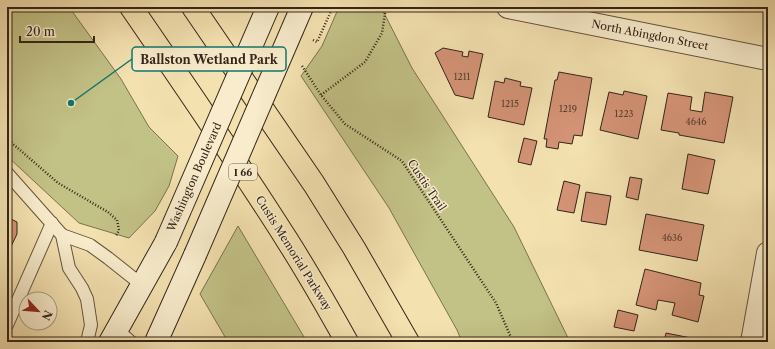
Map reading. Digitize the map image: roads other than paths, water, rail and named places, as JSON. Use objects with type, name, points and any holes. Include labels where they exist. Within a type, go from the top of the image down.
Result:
[{"type":"highway","name":"Custis Memorial Parkway","points":[[131,7],[197,103],[288,241],[347,342]]},
{"type":"highway","points":[[193,7],[314,184],[354,248],[408,342]]},
{"type":"main road","name":"Washington Boulevard","points":[[119,338],[142,285],[166,242],[268,7]]},
{"type":"main road","points":[[156,342],[302,7]]},
{"type":"main road","name":"North Abingdon Street","points":[[508,7],[768,59]]},
{"type":"main road","points":[[752,342],[768,253]]},
{"type":"lane","points":[[7,173],[62,235],[69,268],[87,299],[91,325],[87,342]]},
{"type":"lane","points":[[7,325],[52,223]]},
{"type":"lane","points":[[62,235],[90,245],[142,285]]},
{"type":"place","name":"Ballston Wetland Park","points":[[71,103]]}]
